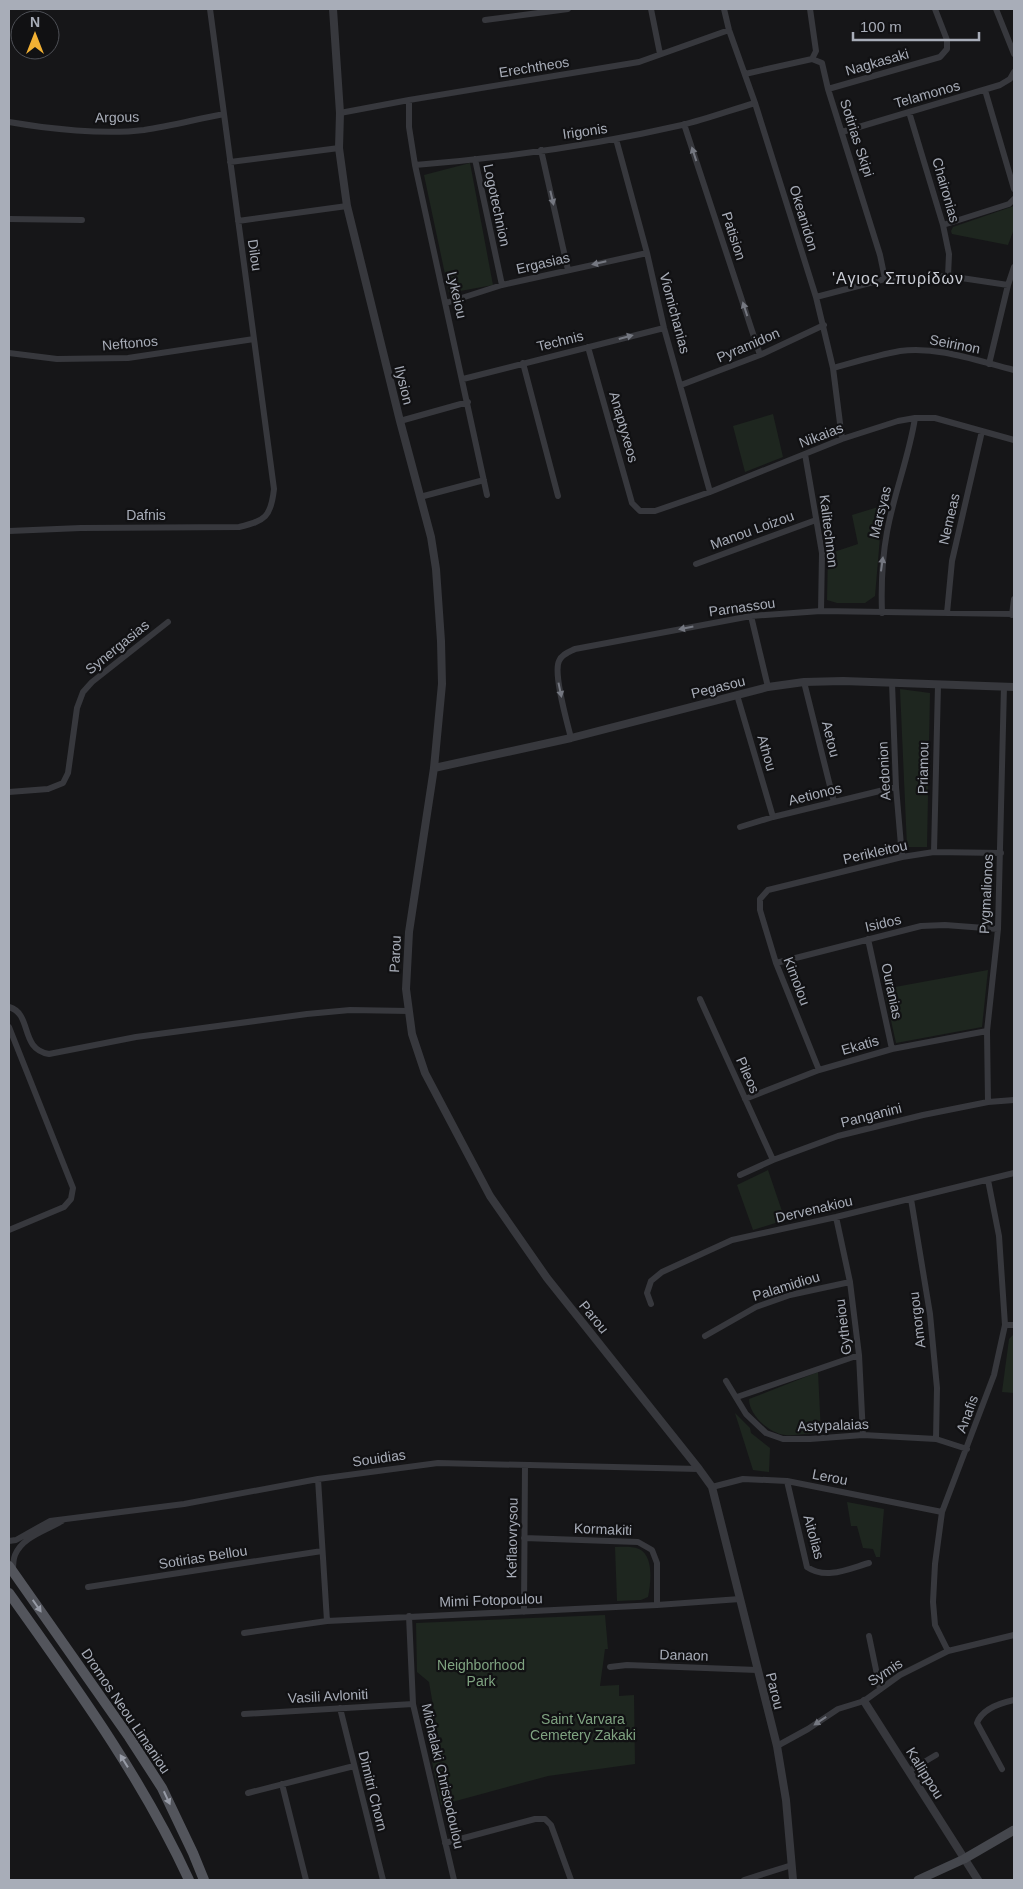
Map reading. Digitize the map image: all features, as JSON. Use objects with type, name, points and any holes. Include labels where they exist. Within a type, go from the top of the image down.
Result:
[{"type":"main road","name":"Dromos Neou Limaniou","points":[[11,1569],[129,1737],[162,1788],[204,1880]]},
{"type":"main road","name":"Dromos Neou Limaniou","points":[[9,1593],[94,1712],[151,1805],[189,1880]]},
{"type":"main road","points":[[918,1880],[964,1859],[1014,1830]]},
{"type":"street","name":"Dilou","points":[[210,9],[274,489],[273,504]]},
{"type":"street","name":"Ilysion","points":[[333,9],[340,113],[339,148],[347,206],[400,421],[431,537],[436,569],[442,684],[434,768]]},
{"type":"street","points":[[485,20],[568,9]]},
{"type":"street","points":[[651,9],[660,54]]},
{"type":"street","name":"Okeanidon","points":[[724,9],[729,30],[746,74],[824,324],[833,368],[842,439]]},
{"type":"street","points":[[746,74],[812,59],[816,51],[810,9]]},
{"type":"street","name":"Nagkasaki","points":[[828,89],[940,57],[947,49],[947,40],[936,9]]},
{"type":"street","points":[[996,9],[1014,54]]},
{"type":"street","name":"Erechtheos","points":[[340,113],[639,62],[729,30]]},
{"type":"street","name":"Sotirias Skipi","points":[[812,59],[822,63],[828,89],[880,254],[885,279]]},
{"type":"street","name":"Telamonos","points":[[842,132],[985,90],[1010,79],[1014,72]]},
{"type":"street","points":[[985,90],[1014,189]]},
{"type":"street","name":"Lykeiou","points":[[409,100],[409,127],[415,165],[487,495]]},
{"type":"street","name":"Irigonis","points":[[415,165],[475,159],[616,139],[684,124],[755,103]]},
{"type":"street","name":"Chaironias","points":[[909,112],[944,225],[949,254],[948,276]]},
{"type":"street","name":"Argous","points":[[9,122],[47,128],[96,131],[142,130],[224,114]]},
{"type":"street","name":"Patision","points":[[684,124],[760,355]]},
{"type":"street","name":"Viomichanias","points":[[616,139],[664,328],[710,492]]},
{"type":"street","points":[[230,162],[339,148]]},
{"type":"street","points":[[541,150],[568,270]]},
{"type":"street","name":"Logotechnion","points":[[475,159],[502,285]]},
{"type":"street","points":[[944,225],[1009,204],[1014,200]]},
{"type":"street","points":[[238,221],[347,206]]},
{"type":"street","points":[[9,219],[82,220]]},
{"type":"street","name":"Ergasias","points":[[446,303],[502,285],[646,253]]},
{"type":"street","points":[[989,364],[1014,266]]},
{"type":"street","points":[[816,297],[885,279],[948,276],[1008,285]]},
{"type":"street","name":"Pyramidon","points":[[681,385],[760,355],[824,324]]},
{"type":"street","name":"Technis","points":[[463,380],[664,328]]},
{"type":"street","name":"Neftonos","points":[[9,353],[57,359],[128,358],[254,339]]},
{"type":"street","name":"Anaptyxeos","points":[[588,347],[632,504],[640,511]]},
{"type":"street","name":"Seirinon","points":[[833,368],[901,351],[926,351],[948,353],[1014,370]]},
{"type":"street","points":[[523,363],[558,496]]},
{"type":"street","points":[[400,421],[468,402]]},
{"type":"street","name":"Nikaias","points":[[640,511],[654,511],[710,492],[842,439],[898,421],[915,418],[935,418],[1014,440]]},
{"type":"street","name":"Marsyas","points":[[882,613],[881,576],[887,531],[911,443],[915,418]]},
{"type":"street","name":"Nemeas","points":[[947,613],[952,561],[982,431]]},
{"type":"street","name":"Kalitechnon","points":[[804,454],[822,554],[821,612]]},
{"type":"street","points":[[420,497],[484,480]]},
{"type":"street","name":"Dafnis","points":[[9,531],[81,528],[239,527],[259,522],[273,504]]},
{"type":"street","name":"Manou Loizou","points":[[696,564],[816,520]]},
{"type":"street","points":[[1013,614],[1014,599]]},
{"type":"street","name":"Parnassou","points":[[570,738],[557,673],[559,661],[565,654],[575,649],[751,616],[821,612],[1013,614]]},
{"type":"street","points":[[751,616],[768,687]]},
{"type":"street","name":"Synergasias","points":[[9,792],[48,789],[64,783],[68,773],[77,708],[83,692],[92,682],[168,622]]},
{"type":"street","name":"Pegasou","points":[[434,768],[570,738],[768,687],[804,682],[843,681],[1014,687]]},
{"type":"street","name":"Aetou","points":[[804,682],[834,802]]},
{"type":"street","name":"Aedonion","points":[[892,683],[896,787],[902,858]]},
{"type":"street","name":"Priamou","points":[[934,852],[938,685]]},
{"type":"street","name":"Pygmalionos","points":[[988,1102],[987,1032],[998,929],[1004,686]]},
{"type":"street","name":"Athou","points":[[737,695],[773,817]]},
{"type":"street","name":"Parou","points":[[434,768],[409,932],[406,989],[412,1034],[425,1073],[490,1196],[547,1278],[712,1487],[777,1746],[786,1800],[793,1880]]},
{"type":"street","name":"Aetionos","points":[[740,828],[773,817],[896,787]]},
{"type":"street","name":"Perikleitou","points":[[760,899],[768,890],[902,858],[934,852],[1001,853]]},
{"type":"street","name":"Kimolou","points":[[760,899],[760,910],[776,963],[820,1070]]},
{"type":"street","name":"Isidos","points":[[776,963],[921,926],[944,925],[998,929]]},
{"type":"street","name":"Ouranias","points":[[868,939],[892,1049]]},
{"type":"street","name":"Pileos","points":[[700,999],[774,1160]]},
{"type":"street","points":[[9,1007],[20,1014],[32,1047],[40,1053],[49,1054],[136,1036],[307,1014],[350,1010],[409,1011]]},
{"type":"street","points":[[9,1027],[73,1188],[71,1199],[64,1207],[9,1230]]},
{"type":"street","name":"Ekatis","points":[[745,1099],[820,1070],[892,1049],[987,1032]]},
{"type":"street","name":"Panganini","points":[[740,1175],[838,1136],[923,1115],[988,1102],[1014,1100]]},
{"type":"street","name":"Dervenakiou","points":[[651,1304],[647,1293],[651,1281],[662,1272],[732,1240],[836,1217],[1014,1173]]},
{"type":"street","name":"Anafis","points":[[948,1651],[935,1625],[933,1602],[935,1564],[942,1512],[994,1375],[1005,1325],[1000,1236],[988,1180]]},
{"type":"street","name":"Amorgou","points":[[910,1199],[930,1314],[937,1388],[936,1439]]},
{"type":"street","name":"Gytheiou","points":[[836,1217],[850,1282],[859,1355],[864,1435]]},
{"type":"street","name":"Palamidiou","points":[[705,1336],[756,1307],[790,1295],[850,1282]]},
{"type":"street","points":[[1005,1325],[1014,1325]]},
{"type":"street","points":[[737,1397],[859,1355]]},
{"type":"street","name":"Astypalaias","points":[[726,1380],[746,1414],[766,1433],[783,1439],[864,1435],[936,1439],[967,1449]]},
{"type":"street","name":"Souidias","points":[[9,1541],[16,1540],[50,1521],[184,1504],[318,1479],[438,1463],[699,1469]]},
{"type":"street","name":"Keflaovrysou","points":[[524,1612],[525,1465]]},
{"type":"street","name":"Lerou","points":[[712,1487],[743,1478],[787,1481],[942,1512]]},
{"type":"street","points":[[318,1479],[327,1621]]},
{"type":"street","name":"Aitolias","points":[[787,1481],[807,1567],[815,1572],[829,1574],[869,1563]]},
{"type":"street","name":"Souidias","points":[[11,1569],[20,1547],[38,1533],[65,1519]]},
{"type":"street","name":"Kormakiti","points":[[524,1538],[638,1542],[652,1550],[657,1562],[657,1605]]},
{"type":"street","name":"Sotirias Bellou","points":[[88,1587],[322,1551]]},
{"type":"street","name":"Mimi Fotopoulou","points":[[244,1632],[327,1621],[657,1605],[740,1599]]},
{"type":"street","name":"Michalaki Christodoulou","points":[[409,1616],[413,1704],[454,1880]]},
{"type":"street","name":"Symis","points":[[777,1746],[808,1729],[838,1709],[864,1701],[900,1675],[948,1651],[1014,1635]]},
{"type":"street","points":[[870,1636],[880,1689]]},
{"type":"street","name":"Danaon","points":[[610,1667],[627,1665],[757,1670]]},
{"type":"street","points":[[1002,1769],[977,1723],[982,1714],[1005,1702],[1014,1700]]},
{"type":"street","name":"Kallippou","points":[[864,1701],[978,1880]]},
{"type":"street","name":"Vasili Avloniti","points":[[244,1714],[413,1704]]},
{"type":"street","name":"Dimitri Chorn","points":[[340,1708],[382,1880]]},
{"type":"street","points":[[909,1771],[936,1755]]},
{"type":"street","points":[[248,1793],[354,1766]]},
{"type":"street","points":[[282,1784],[306,1880]]},
{"type":"street","points":[[445,1843],[535,1819],[545,1819],[551,1825],[571,1880]]},
{"type":"street","points":[[744,1880],[792,1865]]},
{"type":"green space","points":[[470,163],[493,285],[449,293],[424,175]]},
{"type":"green space","points":[[1014,206],[1014,229],[1008,245],[952,234],[953,227]]},
{"type":"green space","points":[[773,414],[783,457],[745,472],[733,426]]},
{"type":"green space","points":[[888,504],[880,537],[875,596],[865,603],[837,603],[827,600],[828,554],[858,544],[852,515]]},
{"type":"green space","points":[[900,689],[930,693],[927,847],[907,847]]},
{"type":"green space","points":[[988,970],[982,1027],[896,1043],[884,989]]},
{"type":"green space","points":[[768,1170],[785,1220],[753,1230],[737,1185]]},
{"type":"green space","points":[[1014,1334],[1014,1393],[1002,1392],[1009,1339]]},
{"type":"green space","points":[[818,1372],[821,1433],[779,1434],[761,1422],[752,1411],[749,1399]]},
{"type":"green space","points":[[735,1413],[750,1428],[751,1433],[770,1448],[769,1472],[753,1470]]},
{"type":"green space","points":[[847,1502],[884,1509],[880,1557],[876,1557],[873,1549],[863,1548],[857,1526],[851,1526]]},
{"type":"green space","points":[[615,1547],[636,1548],[644,1552],[650,1570],[648,1597],[641,1600],[617,1601]]},
{"type":"green space","name":"Neighborhood Park","points":[[605,1615],[608,1649],[605,1649],[600,1686],[619,1685],[619,1696],[634,1695],[635,1764],[548,1776],[441,1805],[432,1762],[441,1752],[429,1682],[417,1672],[416,1623]]},
{"type":"district","name":"'Αγιος Σπυρίδων","points":[[898,278]]},
{"type":"park label","name":"Saint Varvara Cemetery Zakaki","points":[[583,1728]]}]
